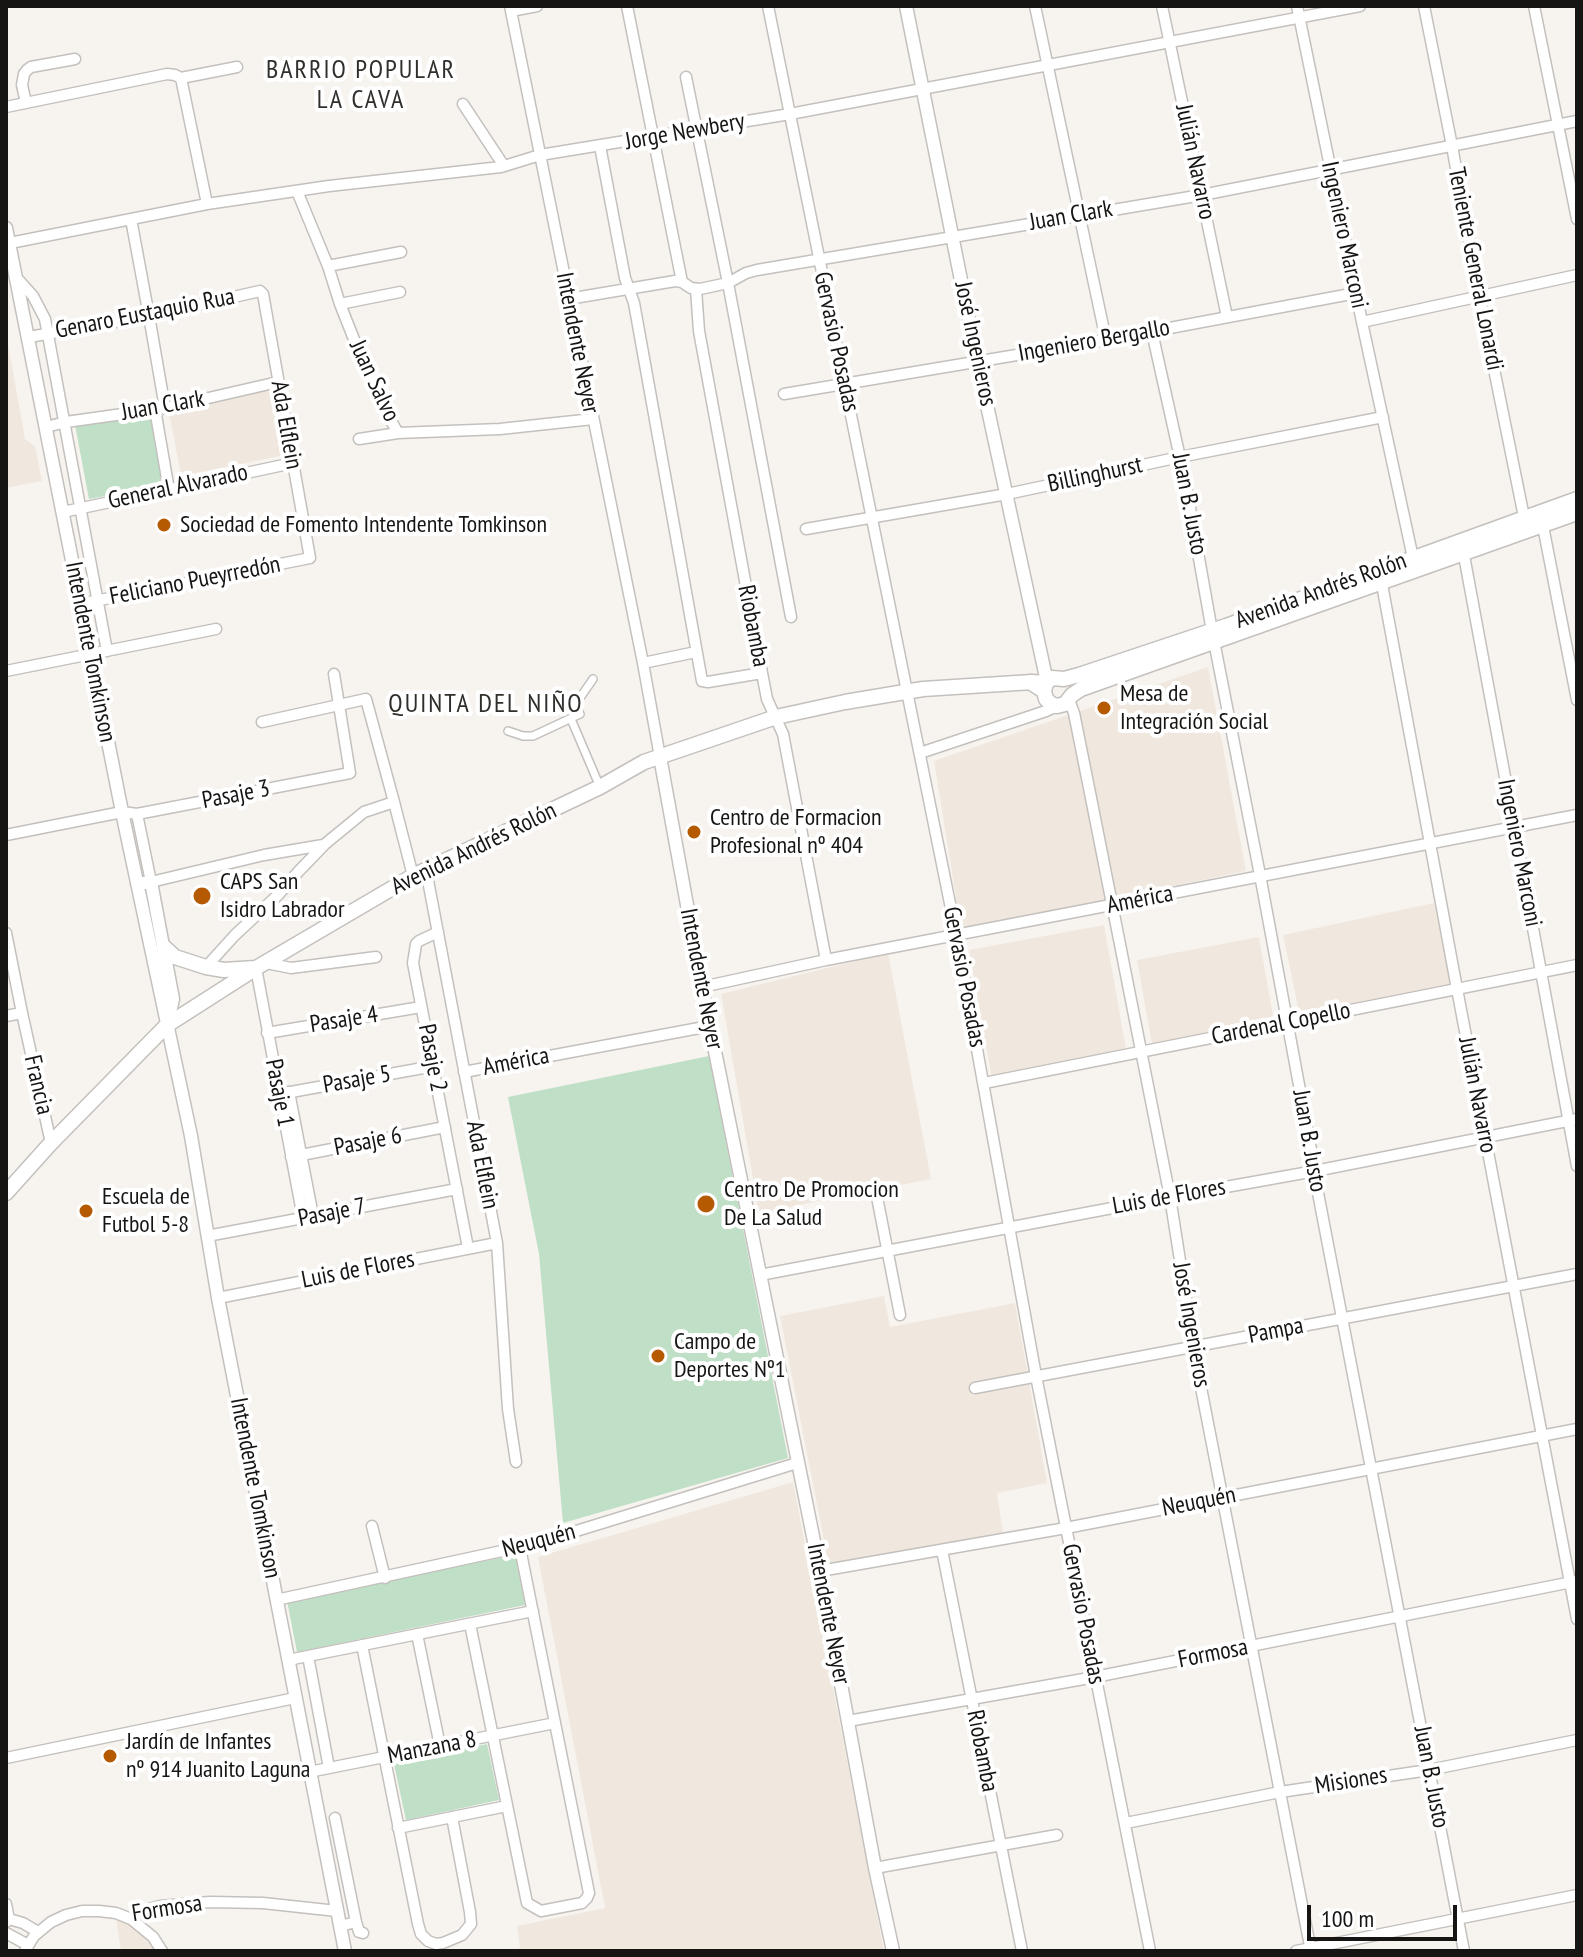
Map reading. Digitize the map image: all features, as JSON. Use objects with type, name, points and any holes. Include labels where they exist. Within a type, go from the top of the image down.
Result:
[{"type":"main road","name":"Avenida Andrés Rolón","points":[[1541,520],[1577,499]]},
{"type":"main road","name":"Avenida Andrés Rolón","points":[[1213,636],[1064,679],[1052,678],[1046,686],[1046,699],[1051,704],[1066,700],[1081,689],[1213,636],[1526,525],[1577,513]]},
{"type":"main road","name":"Avenida Andrés Rolón","points":[[1380,576],[1413,558],[1462,547]]},
{"type":"main road","points":[[1064,679],[1072,689],[1066,700]]},
{"type":"main road","name":"Avenida Andrés Rolón","points":[[6,1193],[167,1025],[261,965],[420,873],[600,787],[644,762],[776,717],[845,702],[907,691],[1030,682],[1046,686]]},
{"type":"main road","points":[[164,947],[175,957],[206,967],[224,970],[261,965]]},
{"type":"street","points":[[510,8],[537,6]]},
{"type":"street","points":[[627,6],[682,282]]},
{"type":"street","name":"Gervasio Posadas","points":[[768,6],[957,935],[1036,1376],[1150,1951]]},
{"type":"street","name":"José Ingenieros","points":[[906,6],[1046,686]]},
{"type":"street","points":[[1035,6],[1106,340]]},
{"type":"street","name":"Julián Navarro","points":[[1162,6],[1227,317]]},
{"type":"street","name":"Jorge Newbery","points":[[10,243],[207,204],[504,166],[540,155],[923,90],[1169,42],[1298,12],[1360,6]]},
{"type":"street","name":"Teniente General Lonardi","points":[[1424,6],[1526,525]]},
{"type":"street","points":[[1534,6],[1577,219]]},
{"type":"street","name":"Intendente Neyer","points":[[510,8],[643,663],[702,987],[893,1951]]},
{"type":"street","name":"Ingeniero Marconi","points":[[1298,12],[1413,558]]},
{"type":"street","points":[[26,103],[22,85],[27,70],[75,59]]},
{"type":"street","points":[[6,107],[167,74],[181,78],[237,67]]},
{"type":"street","points":[[686,77],[791,617]]},
{"type":"street","points":[[181,78],[207,204]]},
{"type":"street","points":[[463,104],[504,166]]},
{"type":"street","name":"Juan Clark","points":[[696,289],[728,283],[757,270],[1202,195],[1577,121]]},
{"type":"street","points":[[600,146],[625,278],[634,303],[702,681],[762,673]]},
{"type":"street","name":"Juan Salvo","points":[[297,191],[340,304],[398,433],[500,429],[593,419]]},
{"type":"street","points":[[131,219],[149,316],[169,490]]},
{"type":"street","name":"Intendente Tomkinson","points":[[6,228],[122,812],[164,947],[173,999],[167,1025]]},
{"type":"street","points":[[328,266],[401,252]]},
{"type":"street","points":[[1362,322],[1577,275]]},
{"type":"street","name":"Intendente Tomkinson","points":[[16,277],[33,296],[45,319],[107,651]]},
{"type":"street","points":[[568,299],[675,281],[696,289]]},
{"type":"street","name":"Riobamba","points":[[696,289],[699,331],[767,699],[783,734],[826,960]]},
{"type":"street","name":"Genaro Eustaquio Rua","points":[[29,337],[262,292]]},
{"type":"street","name":"Ada Elflein","points":[[262,292],[310,558]]},
{"type":"street","points":[[340,304],[400,292]]},
{"type":"street","name":"Ingeniero Bergallo","points":[[784,394],[1152,332],[1356,293]]},
{"type":"street","name":"Juan B. Justo","points":[[1152,332],[1180,457],[1464,1951]]},
{"type":"street","name":"Juan Clark","points":[[46,427],[160,408],[278,382]]},
{"type":"street","name":"Billinghurst","points":[[806,529],[1007,494],[1383,417]]},
{"type":"street","points":[[359,439],[398,433]]},
{"type":"street","name":"General Alvarado","points":[[63,512],[293,463]]},
{"type":"street","points":[[1541,520],[1577,700]]},
{"type":"street","name":"Ingeniero Marconi","points":[[1462,547],[1541,972],[1573,1119],[1577,1166]]},
{"type":"street","name":"Feliciano Pueyrredón","points":[[80,604],[310,558]]},
{"type":"street","name":"Julián Navarro","points":[[1380,576],[1513,1286],[1574,1582],[1577,1619]]},
{"type":"street","points":[[6,671],[216,629]]},
{"type":"street","points":[[643,663],[696,652]]},
{"type":"street","points":[[262,722],[338,707],[334,674]]},
{"type":"street","points":[[508,731],[533,736],[580,714],[575,705],[593,679]]},
{"type":"street","name":"Ada Elflein","points":[[338,707],[363,699],[368,701],[394,802],[438,932],[497,1243],[508,1409],[516,1462]]},
{"type":"street","points":[[920,753],[1046,711],[1066,700]]},
{"type":"street","name":"José Ingenieros","points":[[1066,700],[1074,713],[1170,1197],[1193,1346],[1311,1950]]},
{"type":"street","name":"Pasaje 3","points":[[122,812],[137,814],[350,773],[338,707]]},
{"type":"street","points":[[571,719],[600,787]]},
{"type":"street","points":[[206,967],[325,844],[364,812],[394,802]]},
{"type":"street","points":[[6,835],[122,812]]},
{"type":"street","name":"Intendente Tomkinson","points":[[137,814],[144,883],[167,1025],[191,1136],[218,1298],[345,1951]]},
{"type":"street","name":"América","points":[[702,987],[826,960],[1577,815]]},
{"type":"street","points":[[144,883],[325,844]]},
{"type":"street","name":"Pasaje 2","points":[[438,932],[416,944],[413,963],[468,1248]]},
{"type":"street","name":"Francia","points":[[6,933],[51,1143]]},
{"type":"street","points":[[261,965],[291,968],[376,957]]},
{"type":"street","name":"Pasaje 1","points":[[261,965],[267,1033],[285,1093],[308,1217]]},
{"type":"street","name":"Cardenal Copello","points":[[984,1083],[1577,965]]},
{"type":"street","name":"Pasaje 4","points":[[267,1033],[421,1007]]},
{"type":"street","points":[[6,1016],[22,1013]]},
{"type":"street","name":"América","points":[[464,1072],[710,1026]]},
{"type":"street","name":"Pasaje 5","points":[[285,1093],[434,1066]]},
{"type":"street","name":"Luis de Flores","points":[[760,1275],[1315,1171],[1573,1119]]},
{"type":"street","name":"Pasaje 6","points":[[297,1156],[445,1127]]},
{"type":"street","name":"Pasaje 7","points":[[207,1236],[457,1189]]},
{"type":"street","points":[[877,1197],[900,1315]]},
{"type":"street","name":"Luis de Flores","points":[[218,1298],[497,1243]]},
{"type":"street","name":"Pampa","points":[[975,1388],[1577,1274]]},
{"type":"street","name":"Neuquén","points":[[820,1571],[1066,1528],[1577,1429]]},
{"type":"street","name":"Neuquén","points":[[276,1600],[520,1548],[797,1463]]},
{"type":"street","points":[[372,1526],[385,1578]]},
{"type":"street","points":[[470,1624],[527,1903],[541,1911],[582,1903],[589,1893],[520,1548]]},
{"type":"street","name":"Riobamba","points":[[942,1550],[1022,1951]]},
{"type":"street","name":"Formosa","points":[[848,1721],[1095,1677],[1574,1582]]},
{"type":"street","points":[[288,1660],[533,1611]]},
{"type":"street","points":[[417,1634],[440,1746]]},
{"type":"street","points":[[362,1645],[421,1934],[433,1943],[443,1943],[462,1935],[471,1924],[452,1817]]},
{"type":"street","points":[[308,1656],[329,1768]]},
{"type":"street","points":[[6,1758],[295,1698]]},
{"type":"street","name":"Manzana 8","points":[[309,1772],[555,1723]]},
{"type":"street","name":"Misiones","points":[[1126,1823],[1280,1792],[1429,1770],[1577,1740]]},
{"type":"street","points":[[398,1828],[507,1806]]},
{"type":"street","points":[[335,1818],[356,1922],[359,1932],[363,1933]]},
{"type":"street","points":[[875,1868],[1057,1835]]},
{"type":"street","points":[[1296,1951],[1577,1895]]},
{"type":"street","name":"Formosa","points":[[38,1932],[51,1922],[82,1911],[116,1913],[131,1919],[138,1912],[160,1906],[210,1902],[263,1903],[337,1911]]},
{"type":"street","points":[[6,1904],[7,1921],[23,1923],[38,1932],[27,1948],[6,1933]]},
{"type":"street","points":[[131,1919],[153,1937],[162,1951]]},
{"type":"street","points":[[340,1926],[356,1922]]},
{"type":"shaded area","points":[[6,332],[25,439],[35,446],[42,481],[6,488]]},
{"type":"shaded area","points":[[271,386],[285,455],[181,476],[168,407]]},
{"type":"shaded area","points":[[1208,667],[1246,871],[961,929],[934,761]]},
{"type":"shaded area","points":[[1434,903],[1451,984],[1300,1016],[1283,935]]},
{"type":"shaded area","points":[[1104,925],[1127,1054],[992,1079],[969,950]]},
{"type":"shaded area","points":[[1259,937],[1274,1021],[1152,1044],[1137,960]]},
{"type":"shaded area","points":[[888,953],[931,1179],[759,1213],[721,994]]},
{"type":"shaded area","points":[[884,1296],[890,1327],[1015,1303],[1047,1483],[997,1493],[1003,1534],[830,1571],[780,1316]]},
{"type":"shaded area","points":[[793,1482],[884,1951],[505,1951],[520,1948],[517,1926],[605,1908],[538,1557]]},
{"type":"shaded area","points":[[115,1912],[131,1920],[161,1951],[121,1951]]},
{"type":"green space","points":[[159,408],[173,483],[89,499],[75,425]]},
{"type":"green space","name":"Campo de Deportes Nº1","points":[[709,1056],[788,1458],[563,1523],[539,1254],[508,1097]]},
{"type":"green space","points":[[515,1555],[525,1605],[297,1652],[287,1601]]},
{"type":"green space","points":[[487,1744],[499,1800],[406,1820],[394,1764]]},
{"type":"place","name":"Sociedad de Fomento Intendente Tomkinson","points":[[164,525]]},
{"type":"place","name":"Mesa de Integración Social","points":[[1104,708]]},
{"type":"place","name":"Centro de Formacion Profesional nº 404","points":[[694,832]]},
{"type":"place","name":"CAPS San Isidro Labrador","points":[[202,896]]},
{"type":"place","name":"Centro De Promocion De La Salud","points":[[706,1204]]},
{"type":"place","name":"Escuela de Futbol 5-8","points":[[86,1211]]},
{"type":"place","name":"Campo de Deportes Nº1","points":[[658,1356]]},
{"type":"place","name":"Jardín de Infantes nº 914 Juanito Laguna","points":[[110,1756]]},
{"type":"district","name":"BARRIO POPULAR LA CAVA","points":[[361,86]]},
{"type":"district","name":"QUINTA DEL NIÑO","points":[[486,705]]}]
